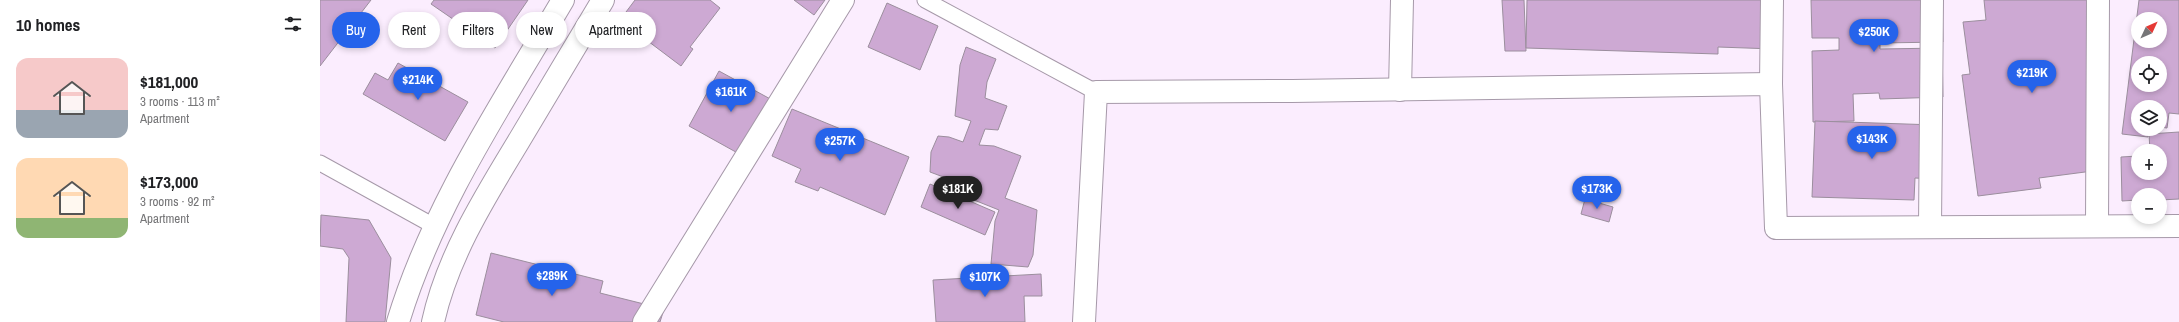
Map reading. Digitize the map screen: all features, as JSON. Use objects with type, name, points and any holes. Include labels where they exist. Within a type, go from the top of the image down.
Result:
[{"type":"street","points":[[398,322],[411,280],[434,226],[465,167],[563,0]]},
{"type":"street","points":[[433,322],[437,301],[455,254],[498,176],[603,0]]},
{"type":"street","points":[[644,322],[842,0]]},
{"type":"street","points":[[1400,90],[1402,0]]},
{"type":"street","points":[[1772,0],[1771,84],[1776,228],[2097,225],[2179,226]]},
{"type":"street","points":[[1930,226],[1932,0]]},
{"type":"street","points":[[2097,225],[2098,0]]},
{"type":"street","points":[[1084,322],[1096,92],[1400,90],[1771,84]]},
{"type":"lane","points":[[925,0],[1096,92]]},
{"type":"lane","points":[[320,163],[434,226]]},
{"type":"building","points":[[320,0],[371,0],[362,12],[332,12],[332,48],[334,48],[320,66]]},
{"type":"building","points":[[434,0],[528,0],[520,12],[516,12],[516,17],[508,29],[508,12],[448,12],[448,16],[431,4]]},
{"type":"building","points":[[635,0],[710,0],[720,8],[690,47],[693,49],[681,66],[656,47],[656,12],[626,12]]},
{"type":"building","points":[[794,0],[825,0],[814,15]]},
{"type":"building","points":[[1502,0],[1524,0],[1526,51],[1505,51]]},
{"type":"building","points":[[1527,0],[1775,0],[1774,49],[1718,47],[1718,54],[1526,48]]},
{"type":"building","points":[[1811,0],[1942,0],[1943,42],[1880,43],[1880,49],[1942,48],[1943,97],[1880,99],[1879,93],[1853,94],[1854,121],[1813,122],[1812,51],[1839,50],[1839,38],[1812,38]]},
{"type":"building","points":[[1984,0],[2087,0],[2108,169],[2039,178],[2041,188],[1978,196],[1962,75],[1970,74],[1963,22],[1986,20]]},
{"type":"building","points":[[2139,0],[2179,0],[2179,114],[2169,113],[2167,128],[2167,100],[2131,100],[2131,135],[2122,134],[2131,63],[2131,92],[2167,92],[2167,56],[2132,56],[2133,48],[2167,48],[2167,12],[2137,12]]},
{"type":"building","points":[[887,3],[938,26],[920,70],[868,47]]},
{"type":"building","points":[[966,47],[996,59],[987,82],[985,98],[1007,106],[998,130],[985,129],[979,145],[994,146],[1021,156],[1005,198],[1037,210],[1033,255],[1028,267],[991,264],[995,221],[999,210],[964,196],[965,185],[930,172],[931,152],[938,136],[949,137],[963,142],[971,121],[955,116],[960,65]]},
{"type":"building","points":[[398,63],[468,102],[445,141],[363,94],[375,73],[388,80]]},
{"type":"building","points":[[719,71],[774,101],[743,156],[689,126]]},
{"type":"building","points":[[792,109],[909,157],[885,215],[820,187],[818,191],[795,182],[801,169],[772,156]]},
{"type":"building","points":[[1815,121],[1936,125],[1935,179],[1915,178],[1914,200],[1812,197]]},
{"type":"building","points":[[2179,132],[2179,199],[2167,200],[2167,188],[2131,188],[2131,200],[2122,201],[2121,157],[2131,156],[2131,180],[2167,180],[2167,144],[2150,144],[2149,136],[2167,136],[2167,133]]},
{"type":"building","points":[[930,184],[995,212],[985,235],[921,207]]},
{"type":"building","points":[[1585,199],[1613,207],[1609,222],[1581,214]]},
{"type":"building","points":[[321,215],[369,220],[391,258],[385,322],[346,322],[349,258],[343,249],[320,246]]},
{"type":"building","points":[[491,253],[603,281],[600,293],[664,309],[660,322],[504,322],[476,315]]},
{"type":"building","points":[[1041,274],[1042,296],[1024,296],[1025,322],[936,322],[933,280]]}]
